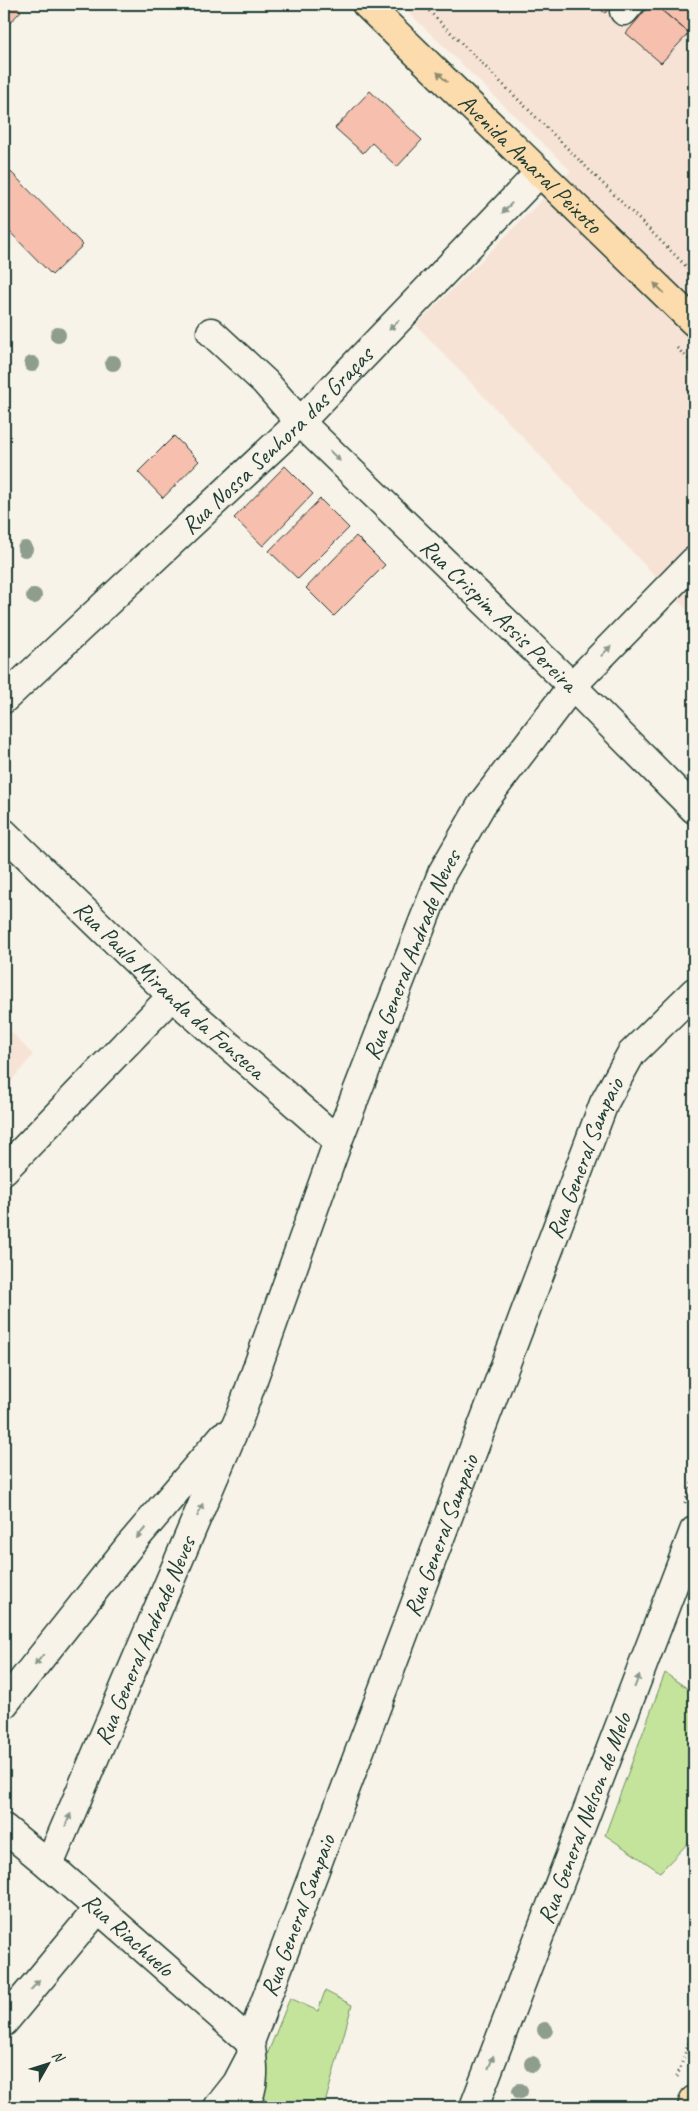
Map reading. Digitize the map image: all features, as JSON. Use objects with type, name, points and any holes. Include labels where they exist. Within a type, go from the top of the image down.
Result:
[{"type":"main road","name":"Avenida Amaral Peixoto","points":[[366,4],[694,322]]},
{"type":"main road","points":[[692,2107],[694,2100]]},
{"type":"street","name":"Rua Nossa Senhora das Graças","points":[[4,699],[300,422],[540,172]]},
{"type":"street","name":"Rua Crispim Assis Pereira","points":[[212,332],[265,382],[300,422],[572,686],[694,809]]},
{"type":"street","name":"Rua General Andrade Neves","points":[[49,1865],[240,1416],[338,1141],[442,873],[482,804],[572,686],[694,561]]},
{"type":"street","name":"Rua Paulo Miranda da Fonseca","points":[[4,833],[172,996],[338,1141]]},
{"type":"street","name":"Rua General Sampaio","points":[[244,2107],[252,2085],[251,2048],[604,1103],[631,1054],[694,992]]},
{"type":"street","points":[[4,1170],[172,996]]},
{"type":"street","name":"Rua General Andrade Neves","points":[[4,1704],[130,1545],[240,1416]]},
{"type":"street","name":"Rua General Nelson de Melo","points":[[474,2107],[694,1531]]},
{"type":"street","name":"Rua Riachuelo","points":[[4,1828],[49,1865],[251,2048]]},
{"type":"street","points":[[4,2022],[98,1910]]},
{"type":"street","points":[[218,2107],[237,2083],[251,2048]]},
{"type":"path","points":[[422,4],[694,274]]},
{"type":"path","points":[[676,2079],[694,2028]]},
{"type":"shaded area","points":[[400,4],[694,4],[694,617],[416,325],[571,171]]},
{"type":"shaded area","points":[[4,1024],[33,1055],[4,1090]]},
{"type":"green space","points":[[665,1673],[694,1693],[694,1837],[660,1872],[605,1835]]},
{"type":"green space","points":[[325,1991],[352,2005],[324,2107],[254,2107],[262,2092],[267,2055],[290,1998],[318,2011]]},
{"type":"building","points":[[4,4],[14,4],[21,11],[4,29]]},
{"type":"building","points":[[594,4],[613,4],[605,13]]},
{"type":"building","points":[[651,4],[654,4],[689,33],[661,63],[626,33]]},
{"type":"building","points":[[654,4],[694,4],[694,26],[689,33]]},
{"type":"building","points":[[370,91],[422,140],[397,167],[372,143],[363,153],[335,128]]},
{"type":"building","points":[[4,165],[83,245],[52,275],[4,226]]},
{"type":"building","points":[[174,436],[199,461],[163,498],[138,472]]},
{"type":"building","points":[[285,466],[313,494],[263,546],[234,518]]},
{"type":"building","points":[[320,499],[349,528],[298,579],[269,551]]},
{"type":"building","points":[[356,536],[385,565],[334,616],[306,588]]}]
